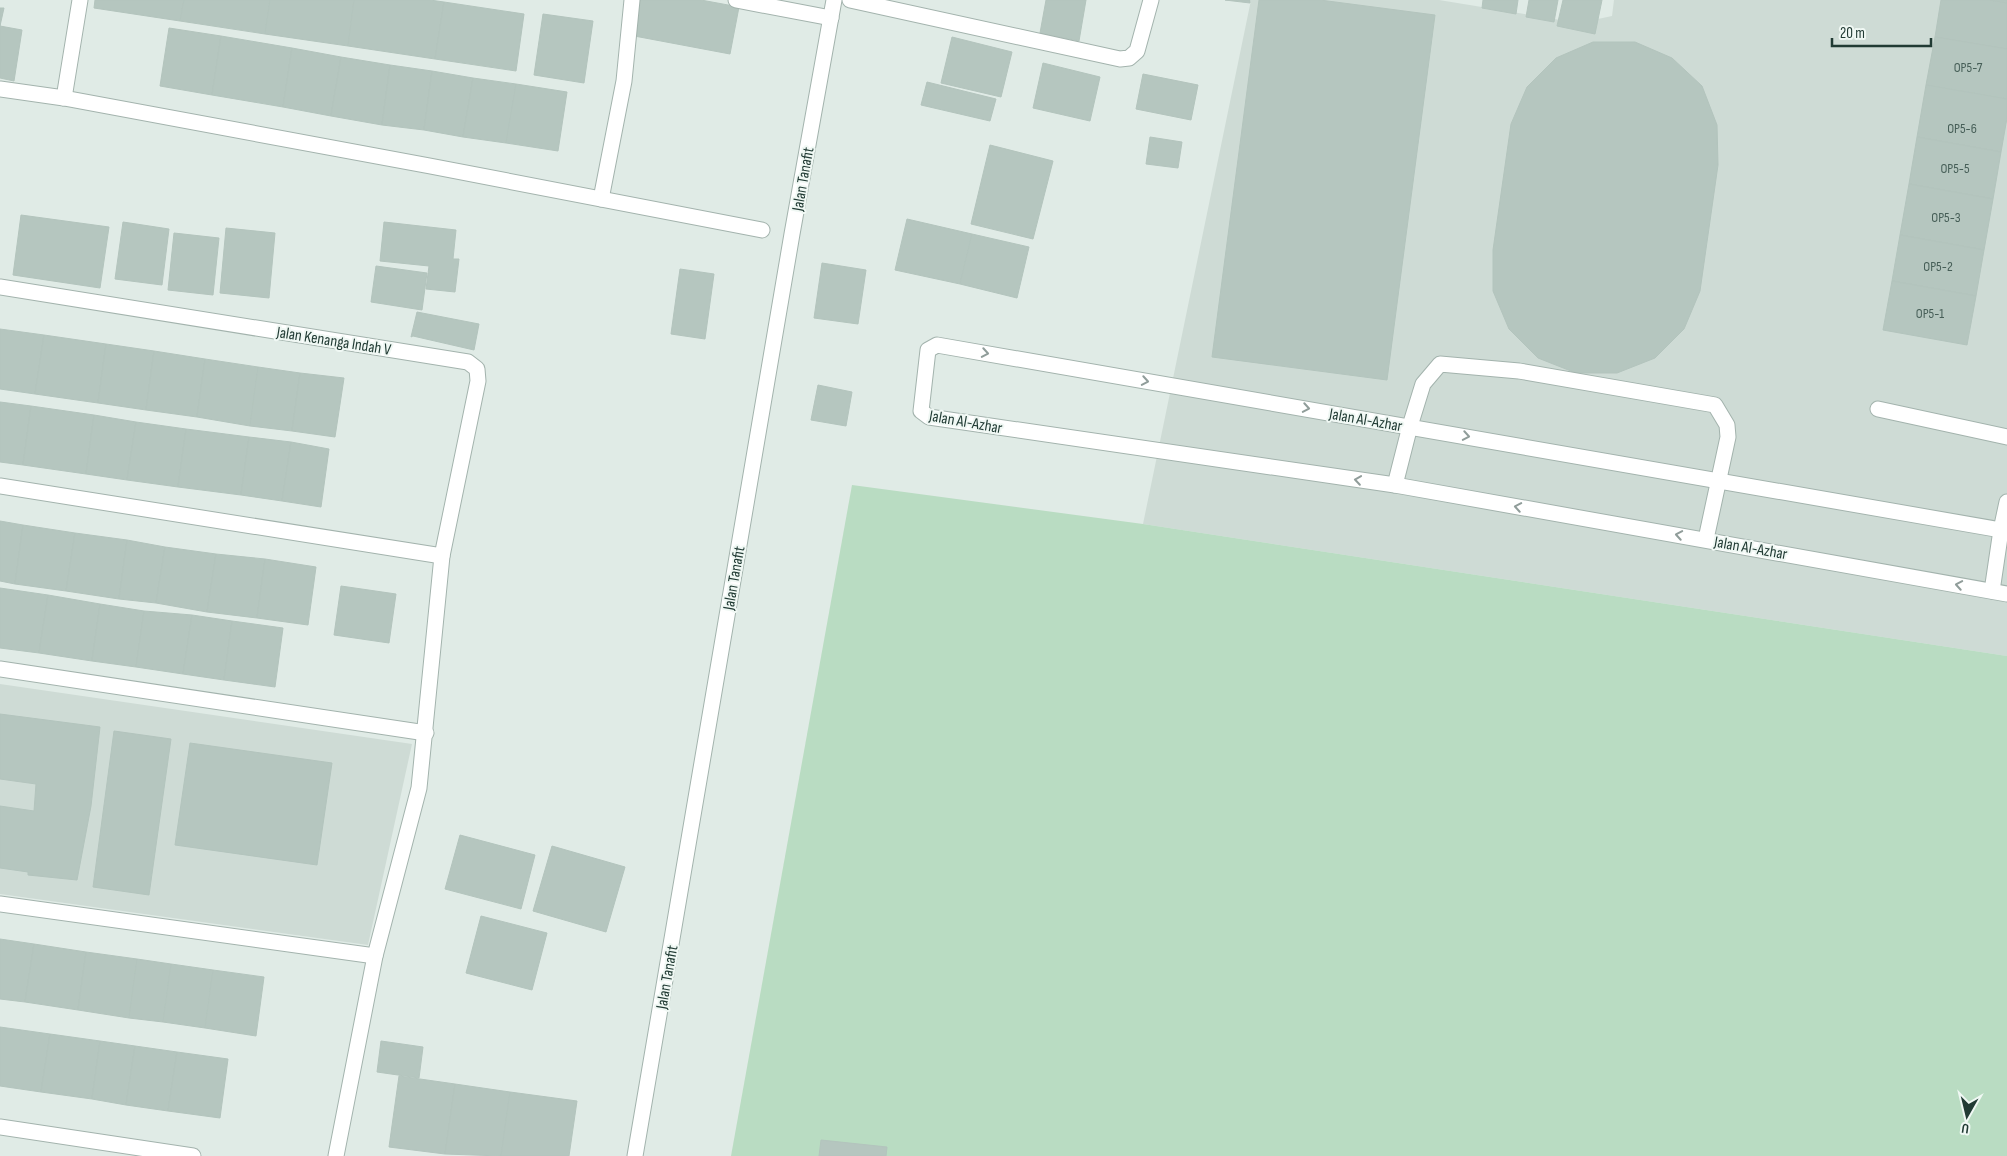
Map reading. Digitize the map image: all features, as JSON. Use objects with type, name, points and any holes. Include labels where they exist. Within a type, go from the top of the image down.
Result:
[{"type":"street","points":[[64,98],[80,0]]},
{"type":"street","points":[[601,199],[624,81],[632,0]]},
{"type":"street","points":[[736,0],[831,18]]},
{"type":"street","name":"Jalan Tanafit","points":[[635,1156],[792,234],[834,0]]},
{"type":"street","points":[[850,0],[1120,60],[1129,58],[1136,51],[1151,0]]},
{"type":"street","points":[[0,89],[64,98],[762,230]]},
{"type":"street","name":"Jalan Kenanga Indah V","points":[[0,288],[468,362],[477,369],[478,381],[442,556],[426,733],[419,788],[375,956],[336,1156]]},
{"type":"street","name":"Jalan Al-Azhar","points":[[2000,592],[1395,485],[929,417],[921,411],[928,350],[937,345],[2004,530]]},
{"type":"street","points":[[1395,485],[1423,384],[1440,364],[1519,371],[1715,405],[1727,425],[1728,437],[1706,539]]},
{"type":"street","points":[[1878,409],[2007,437]]},
{"type":"street","points":[[0,486],[442,556]]},
{"type":"street","points":[[2000,592],[2007,502]]},
{"type":"street","points":[[0,669],[426,733]]},
{"type":"street","points":[[0,904],[375,956]]},
{"type":"street","points":[[0,1127],[193,1156]]},
{"type":"shaded area","points":[[1251,0],[1439,0],[1579,23],[1612,16],[1614,0],[2007,0],[2007,656],[1143,524]]},
{"type":"shaded area","points":[[0,684],[412,744],[368,945],[0,894]]},
{"type":"green space","points":[[852,485],[1143,524],[2007,656],[2007,1156],[731,1156]]},
{"type":"building","points":[[95,0],[184,0],[180,21],[94,8]]},
{"type":"building","points":[[184,0],[270,0],[265,34],[180,21]]},
{"type":"building","points":[[270,0],[354,0],[348,46],[265,34]]},
{"type":"building","points":[[354,0],[430,0],[444,2],[435,59],[348,46]]},
{"type":"building","points":[[636,0],[701,0],[739,7],[730,54],[629,35]]},
{"type":"building","points":[[1046,0],[1086,0],[1079,41],[1040,33]]},
{"type":"building","points":[[1225,0],[1250,0],[1250,3]]},
{"type":"building","points":[[1259,0],[1320,0],[1435,15],[1387,380],[1212,357]]},
{"type":"building","points":[[1483,0],[1518,0],[1516,14],[1482,8]]},
{"type":"building","points":[[1529,0],[1558,0],[1554,22],[1526,17]]},
{"type":"building","points":[[1563,0],[1602,0],[1595,34],[1557,26]]},
{"type":"building","points":[[1941,0],[1990,0],[2007,3],[2007,49],[1935,37]]},
{"type":"building","points":[[1990,0],[2007,0],[2007,3]]},
{"type":"building","points":[[444,2],[524,14],[516,71],[435,59]]},
{"type":"building","points":[[0,8],[4,8],[0,26]]},
{"type":"building","points":[[543,14],[593,21],[584,83],[534,75]]},
{"type":"building","points":[[0,26],[22,30],[14,81],[0,78]]},
{"type":"building","points":[[169,28],[221,36],[212,95],[160,86]]},
{"type":"building","points":[[221,36],[292,48],[283,107],[212,95]]},
{"type":"building","points":[[952,37],[1012,52],[1001,97],[941,83]]},
{"type":"building","points":[[1935,37],[2007,49],[2007,99],[1926,85]]},
{"type":"building","points":[[1593,42],[1635,42],[1672,58],[1702,86],[1717,125],[1718,165],[1700,291],[1684,329],[1655,358],[1617,373],[1576,373],[1538,358],[1509,329],[1493,291],[1493,250],[1511,124],[1527,87],[1556,58]]},
{"type":"building","points":[[292,48],[341,57],[331,116],[283,107]]},
{"type":"building","points":[[341,57],[390,65],[382,125],[331,116]]},
{"type":"building","points":[[1043,63],[1100,77],[1090,121],[1033,108]]},
{"type":"building","points":[[390,65],[432,71],[424,130],[382,125]]},
{"type":"building","points":[[432,71],[473,78],[463,137],[424,130]]},
{"type":"building","points":[[1143,74],[1198,85],[1191,120],[1136,109]]},
{"type":"building","points":[[473,78],[516,84],[506,143],[463,137]]},
{"type":"building","points":[[927,82],[996,99],[990,121],[921,105]]},
{"type":"building","points":[[516,84],[567,92],[558,151],[506,143]]},
{"type":"building","points":[[1926,85],[2007,99],[2007,118],[2001,152],[1917,137]]},
{"type":"building","points":[[1150,137],[1182,142],[1178,168],[1146,164]]},
{"type":"building","points":[[1917,137],[2001,152],[1993,199],[1909,184]]},
{"type":"building","points":[[990,145],[1053,161],[1033,239],[971,224]]},
{"type":"building","points":[[1909,184],[1993,199],[1984,250],[1900,235]]},
{"type":"building","points":[[21,215],[109,227],[100,288],[13,275]]},
{"type":"building","points":[[907,219],[972,234],[960,284],[895,270]]},
{"type":"building","points":[[123,222],[169,229],[162,285],[115,279]]},
{"type":"building","points":[[384,222],[456,230],[453,259],[459,259],[455,292],[426,289],[429,266],[380,261]]},
{"type":"building","points":[[226,228],[275,233],[269,298],[220,293]]},
{"type":"building","points":[[174,233],[219,238],[213,295],[168,290]]},
{"type":"building","points":[[972,234],[1029,247],[1017,298],[960,284]]},
{"type":"building","points":[[1900,235],[1984,250],[1976,296],[1892,281]]},
{"type":"building","points":[[822,263],[866,270],[858,324],[814,318]]},
{"type":"building","points":[[376,266],[427,273],[422,310],[371,302]]},
{"type":"building","points":[[680,269],[714,274],[705,339],[671,334]]},
{"type":"building","points":[[1892,281],[1976,296],[1967,345],[1883,330]]},
{"type":"building","points":[[417,312],[479,324],[474,350],[411,337]]},
{"type":"building","points":[[0,329],[44,335],[35,394],[0,389]]},
{"type":"building","points":[[44,335],[106,344],[98,403],[35,394]]},
{"type":"building","points":[[106,344],[154,351],[146,410],[98,403]]},
{"type":"building","points":[[154,351],[205,359],[197,417],[146,410]]},
{"type":"building","points":[[205,359],[258,367],[250,426],[197,417]]},
{"type":"building","points":[[258,367],[300,373],[292,431],[250,426]]},
{"type":"building","points":[[300,373],[344,378],[335,437],[292,431]]},
{"type":"building","points":[[818,385],[852,392],[846,426],[811,420]]},
{"type":"building","points":[[0,402],[31,406],[23,465],[0,462]]},
{"type":"building","points":[[31,406],[94,415],[86,474],[23,465]]},
{"type":"building","points":[[94,415],[136,422],[127,480],[86,474]]},
{"type":"building","points":[[136,422],[186,429],[178,487],[127,480]]},
{"type":"building","points":[[186,429],[249,437],[241,495],[178,487]]},
{"type":"building","points":[[249,437],[291,442],[282,501],[241,495]]},
{"type":"building","points":[[291,442],[329,449],[321,507],[282,501]]},
{"type":"building","points":[[0,521],[23,525],[15,584],[0,581]]},
{"type":"building","points":[[23,525],[75,533],[66,591],[15,584]]},
{"type":"building","points":[[75,533],[127,540],[119,599],[66,591]]},
{"type":"building","points":[[127,540],[165,547],[156,603],[119,599]]},
{"type":"building","points":[[165,547],[216,554],[207,612],[156,603]]},
{"type":"building","points":[[216,554],[265,559],[257,618],[207,612]]},
{"type":"building","points":[[265,559],[316,567],[308,625],[257,618]]},
{"type":"building","points":[[341,586],[396,594],[389,643],[334,635]]},
{"type":"building","points":[[0,588],[48,595],[39,653],[0,648]]},
{"type":"building","points":[[48,595],[100,604],[92,661],[39,653]]},
{"type":"building","points":[[100,604],[144,611],[136,667],[92,661]]},
{"type":"building","points":[[144,611],[192,615],[183,674],[136,667]]},
{"type":"building","points":[[192,615],[232,621],[224,680],[183,674]]},
{"type":"building","points":[[232,621],[283,628],[275,687],[224,680]]},
{"type":"building","points":[[0,714],[100,727],[91,806],[77,880],[28,875],[28,872],[0,868],[0,806],[34,811],[36,784],[0,779]]},
{"type":"building","points":[[114,731],[171,739],[149,895],[93,887]]},
{"type":"building","points":[[190,743],[332,763],[317,865],[175,845]]},
{"type":"building","points":[[460,835],[535,855],[521,909],[445,889]]},
{"type":"building","points":[[552,846],[625,867],[606,932],[533,911]]},
{"type":"building","points":[[481,916],[547,933],[532,990],[466,973]]},
{"type":"building","points":[[0,939],[34,944],[25,1002],[0,999]]},
{"type":"building","points":[[34,944],[86,952],[78,1010],[25,1002]]},
{"type":"building","points":[[86,952],[137,959],[129,1018],[78,1010]]},
{"type":"building","points":[[137,959],[171,964],[163,1022],[129,1018]]},
{"type":"building","points":[[171,964],[213,970],[205,1028],[163,1022]]},
{"type":"building","points":[[213,970],[264,977],[256,1036],[205,1028]]},
{"type":"building","points":[[0,1027],[50,1034],[41,1092],[0,1086]]},
{"type":"building","points":[[50,1034],[100,1041],[92,1099],[41,1092]]},
{"type":"building","points":[[100,1041],[135,1046],[126,1105],[92,1099]]},
{"type":"building","points":[[381,1041],[423,1047],[419,1078],[377,1072]]},
{"type":"building","points":[[135,1046],[177,1052],[168,1111],[126,1105]]},
{"type":"building","points":[[177,1052],[228,1059],[220,1118],[168,1111]]},
{"type":"building","points":[[399,1076],[455,1084],[445,1154],[389,1147]]},
{"type":"building","points":[[455,1084],[510,1092],[501,1156],[445,1154]]},
{"type":"building","points":[[510,1092],[577,1101],[569,1156],[501,1156]]},
{"type":"building","points":[[821,1140],[887,1147],[886,1156],[819,1156]]}]
